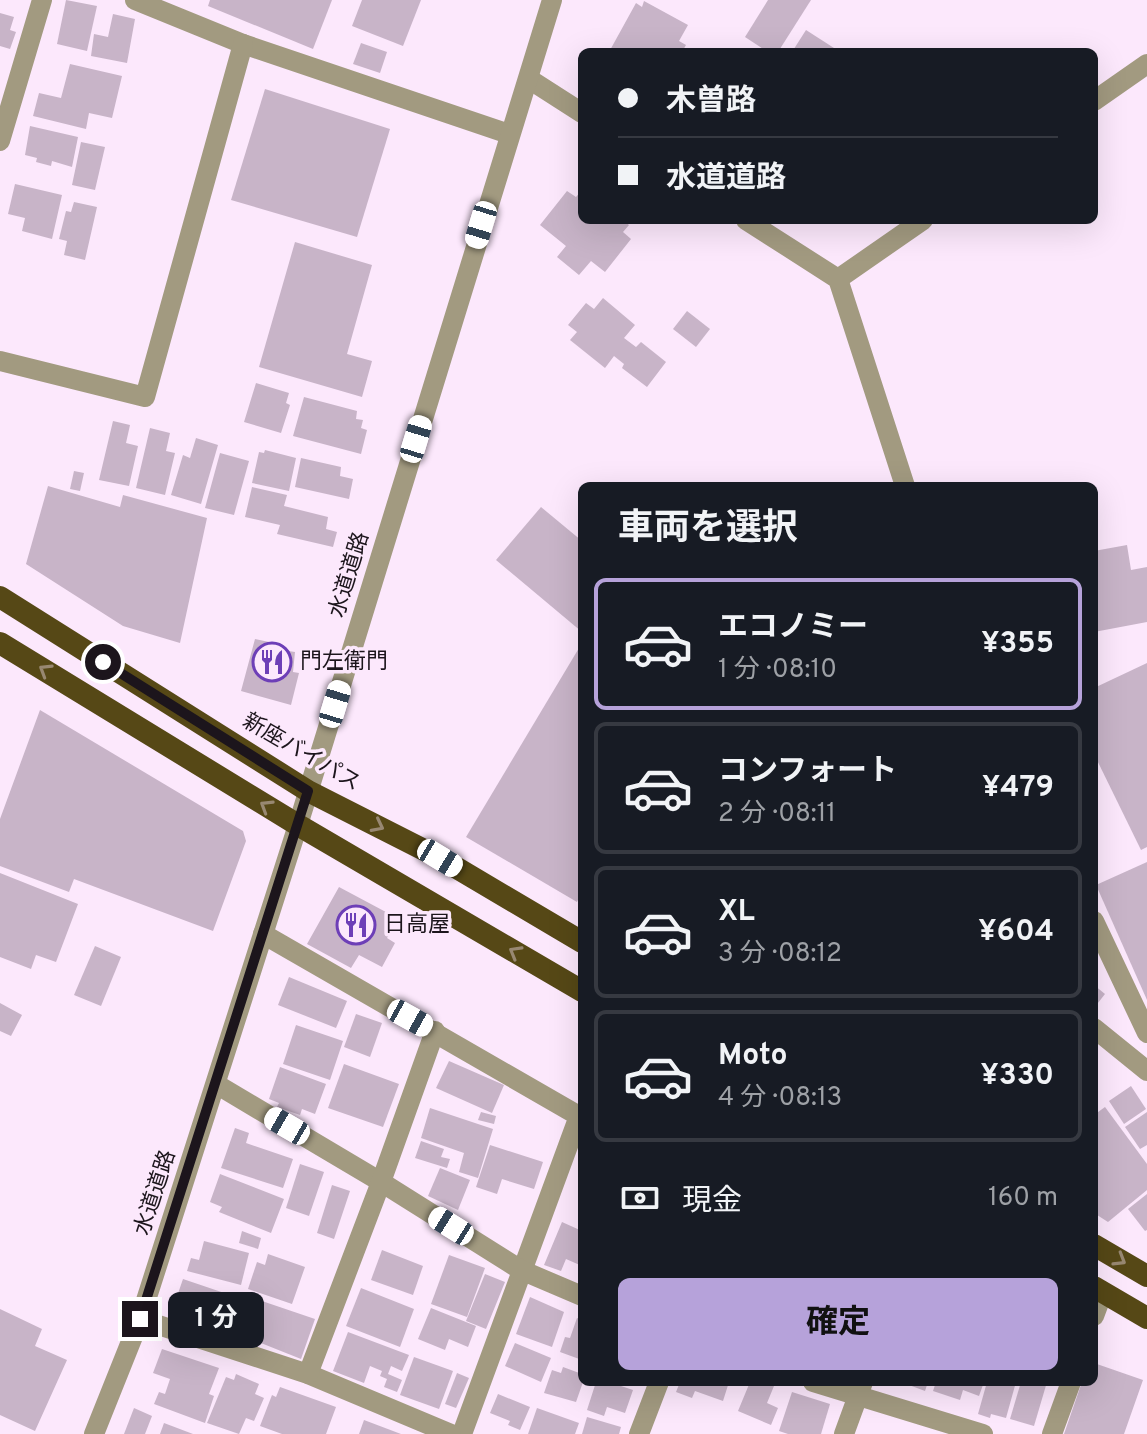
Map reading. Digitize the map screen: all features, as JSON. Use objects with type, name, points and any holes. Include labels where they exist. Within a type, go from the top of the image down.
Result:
[{"type":"highway","name":"新座バイパス","points":[[0,597],[308,791],[440,858],[578,940]]},
{"type":"highway","points":[[0,643],[298,825],[578,989]]},
{"type":"highway","points":[[1098,1247],[1147,1276]]},
{"type":"highway","points":[[1098,1289],[1147,1318]]},
{"type":"street","points":[[0,141],[42,0]]},
{"type":"street","points":[[135,0],[243,44],[509,134]]},
{"type":"street","name":"水道道路","points":[[94,1434],[140,1319],[216,1084],[552,0]]},
{"type":"street","points":[[0,361],[145,397],[243,44]]},
{"type":"street","points":[[1098,98],[1147,64]]},
{"type":"street","points":[[529,79],[578,110]]},
{"type":"street","points":[[752,224],[838,279],[904,482]]},
{"type":"street","points":[[838,279],[917,224]]},
{"type":"street","points":[[1098,929],[1147,1033]]},
{"type":"street","points":[[263,934],[578,1115]]},
{"type":"street","points":[[308,1374],[435,1031]]},
{"type":"street","points":[[1098,1031],[1147,1071]]},
{"type":"street","points":[[216,1084],[521,1270],[578,1294]]},
{"type":"street","points":[[462,1434],[578,1119]]},
{"type":"street","points":[[140,1319],[308,1374],[451,1434]]},
{"type":"street","points":[[639,1434],[657,1386]]},
{"type":"street","points":[[840,1386],[860,1389],[983,1434]]},
{"type":"street","points":[[1052,1434],[1070,1386]]},
{"type":"street","points":[[844,1434],[860,1389]]},
{"type":"building","points":[[66,0],[97,6],[87,51],[57,44]]},
{"type":"building","points":[[210,0],[332,0],[313,49],[208,6]]},
{"type":"building","points":[[362,0],[421,0],[403,46],[352,26]]},
{"type":"building","points":[[768,0],[811,0],[781,48],[762,48],[745,37]]},
{"type":"building","points":[[644,1],[688,25],[679,41],[686,45],[684,48],[611,48],[636,3],[642,7]]},
{"type":"building","points":[[0,13],[14,17],[10,30],[16,32],[10,49],[0,46]]},
{"type":"building","points":[[113,14],[135,19],[127,63],[91,56],[94,34],[108,37]]},
{"type":"building","points":[[806,30],[834,48],[795,48]]},
{"type":"building","points":[[361,43],[387,52],[380,73],[353,64]]},
{"type":"building","points":[[70,64],[122,76],[112,118],[89,113],[86,129],[33,116],[39,93],[61,98]]},
{"type":"building","points":[[265,89],[390,129],[357,237],[231,200]]},
{"type":"building","points":[[30,126],[78,137],[72,167],[52,161],[51,166],[25,155]]},
{"type":"building","points":[[81,142],[105,147],[95,190],[72,185]]},
{"type":"building","points":[[15,184],[62,195],[52,239],[22,231],[25,218],[8,214]]},
{"type":"building","points":[[567,191],[576,197],[578,195],[578,224],[629,225],[623,232],[631,239],[605,272],[591,261],[579,275],[557,257],[566,246],[540,225]]},
{"type":"building","points":[[74,202],[97,207],[85,260],[64,255],[67,241],[59,239],[66,211],[71,212]]},
{"type":"building","points":[[295,242],[372,265],[347,354],[372,361],[362,397],[259,367]]},
{"type":"building","points":[[603,298],[635,325],[624,338],[636,347],[641,342],[666,362],[647,387],[622,368],[624,364],[614,356],[605,368],[570,340],[577,332],[568,325],[586,303],[594,309]]},
{"type":"building","points":[[687,311],[710,329],[696,347],[673,329]]},
{"type":"building","points":[[256,383],[289,393],[286,403],[290,405],[281,433],[244,422]]},
{"type":"building","points":[[304,397],[357,411],[356,419],[363,420],[361,428],[367,430],[361,454],[293,436]]},
{"type":"building","points":[[113,421],[130,425],[126,443],[138,446],[129,486],[99,480]]},
{"type":"building","points":[[150,428],[170,433],[166,451],[175,453],[165,495],[136,488]]},
{"type":"building","points":[[196,438],[218,445],[201,504],[171,495],[183,455],[190,458]]},
{"type":"building","points":[[265,450],[296,458],[289,491],[252,483],[259,452],[264,453]]},
{"type":"building","points":[[220,453],[249,461],[234,515],[205,508]]},
{"type":"building","points":[[301,458],[341,467],[340,476],[353,479],[349,499],[295,487]]},
{"type":"building","points":[[74,471],[84,473],[80,491],[70,489]]},
{"type":"building","points":[[48,486],[120,507],[123,495],[207,518],[180,643],[123,626],[26,564]]},
{"type":"building","points":[[252,487],[287,495],[284,506],[328,517],[326,529],[337,532],[333,547],[277,534],[280,525],[245,517]]},
{"type":"building","points":[[541,507],[578,538],[578,629],[496,560]]},
{"type":"building","points":[[1127,545],[1131,570],[1147,567],[1147,622],[1098,631],[1098,550]]},
{"type":"building","name":"門左衛門","points":[[255,639],[283,645],[282,650],[295,652],[293,672],[299,673],[291,705],[241,691]]},
{"type":"building","points":[[578,650],[577,902],[466,837]]},
{"type":"building","points":[[1147,663],[1147,847],[1141,850],[1098,762],[1098,686]]},
{"type":"building","points":[[40,710],[243,831],[246,841],[213,931],[74,879],[69,892],[0,866],[0,819]]},
{"type":"building","points":[[1147,862],[1147,1000],[1098,890],[1098,884]]},
{"type":"building","points":[[0,873],[78,904],[56,962],[36,955],[31,969],[0,957]]},
{"type":"building","name":"日高屋","points":[[339,887],[399,919],[387,938],[395,943],[382,967],[359,955],[351,968],[307,944]]},
{"type":"building","points":[[95,946],[121,957],[101,1006],[74,995]]},
{"type":"building","points":[[289,977],[347,1001],[336,1028],[278,1005]]},
{"type":"building","points":[[1098,988],[1105,994],[1098,1003]]},
{"type":"building","points":[[0,1003],[22,1015],[11,1036],[0,1031]]},
{"type":"building","points":[[356,1014],[382,1023],[370,1057],[344,1047]]},
{"type":"building","points":[[296,1025],[343,1041],[330,1080],[283,1064]]},
{"type":"building","points":[[449,1061],[504,1085],[492,1113],[436,1088]]},
{"type":"building","points":[[344,1064],[399,1084],[383,1127],[328,1108]]},
{"type":"building","points":[[280,1067],[326,1084],[315,1114],[302,1109],[300,1115],[277,1107],[279,1103],[269,1099]]},
{"type":"building","points":[[1131,1086],[1146,1109],[1124,1124],[1109,1101]]},
{"type":"building","points":[[1105,1107],[1147,1164],[1147,1190],[1108,1222],[1098,1216],[1098,1112]]},
{"type":"building","points":[[430,1108],[493,1129],[478,1178],[459,1172],[464,1153],[421,1138]]},
{"type":"building","points":[[481,1112],[496,1116],[494,1124],[478,1120]]},
{"type":"building","points":[[1147,1112],[1147,1145],[1140,1149],[1125,1127]]},
{"type":"building","points":[[235,1128],[249,1133],[246,1143],[293,1159],[283,1188],[221,1168]]},
{"type":"building","points":[[421,1141],[444,1149],[441,1157],[450,1159],[447,1168],[415,1158]]},
{"type":"building","points":[[490,1145],[543,1162],[534,1189],[502,1179],[497,1194],[476,1187]]},
{"type":"building","points":[[300,1164],[324,1172],[309,1216],[286,1208]]},
{"type":"building","points":[[440,1168],[470,1180],[458,1210],[428,1196]]},
{"type":"building","points":[[220,1174],[284,1199],[271,1233],[219,1212],[222,1207],[210,1202]]},
{"type":"building","points":[[332,1185],[350,1191],[334,1239],[317,1233]]},
{"type":"building","points":[[1147,1194],[1147,1230],[1145,1231],[1128,1209]]},
{"type":"building","points":[[562,1222],[578,1229],[578,1264],[566,1259],[561,1271],[544,1265]]},
{"type":"building","points":[[242,1231],[261,1238],[258,1249],[239,1243]]},
{"type":"building","points":[[204,1241],[249,1253],[241,1285],[187,1271],[191,1258],[199,1260]]},
{"type":"building","points":[[382,1250],[423,1266],[413,1295],[371,1280]]},
{"type":"building","points":[[268,1254],[305,1267],[292,1304],[248,1289],[257,1262],[265,1265]]},
{"type":"building","points":[[449,1255],[485,1268],[467,1317],[431,1304]]},
{"type":"building","points":[[485,1274],[505,1282],[486,1329],[466,1321]]},
{"type":"building","points":[[183,1279],[245,1300],[238,1320],[231,1317],[227,1330],[176,1313],[173,1308]]},
{"type":"building","points":[[361,1288],[414,1309],[400,1347],[346,1326]]},
{"type":"building","points":[[530,1297],[564,1312],[552,1347],[516,1334]]},
{"type":"building","points":[[256,1299],[315,1319],[301,1359],[241,1335]]},
{"type":"building","points":[[431,1308],[476,1326],[468,1347],[449,1339],[445,1350],[418,1339]]},
{"type":"building","points":[[0,1309],[42,1329],[35,1346],[67,1360],[35,1431],[0,1415]]},
{"type":"building","points":[[577,1318],[578,1359],[560,1352],[565,1337],[570,1338]]},
{"type":"building","points":[[348,1332],[409,1355],[402,1371],[391,1366],[388,1374],[402,1380],[397,1392],[384,1387],[387,1379],[380,1376],[382,1371],[370,1366],[364,1383],[333,1371]]},
{"type":"building","points":[[515,1343],[551,1358],[541,1382],[505,1366]]},
{"type":"building","points":[[162,1349],[219,1368],[209,1394],[214,1396],[205,1423],[154,1404],[159,1392],[165,1394],[170,1379],[153,1373]]},
{"type":"building","points":[[414,1357],[453,1371],[439,1409],[400,1395]]},
{"type":"building","points":[[1098,1364],[1143,1380],[1124,1434],[1064,1434],[1081,1386],[1098,1386]]},
{"type":"building","points":[[563,1367],[578,1373],[578,1386],[582,1386],[576,1402],[544,1393],[552,1370],[561,1373]]},
{"type":"building","points":[[457,1373],[469,1378],[456,1408],[445,1404]]},
{"type":"building","points":[[236,1374],[259,1384],[255,1394],[264,1398],[254,1421],[246,1418],[239,1434],[207,1423],[226,1377],[234,1380]]},
{"type":"building","points":[[595,1386],[621,1386],[633,1390],[625,1413],[607,1407],[604,1416],[587,1410]]},
{"type":"building","points":[[678,1386],[728,1386],[723,1401],[695,1391],[692,1398],[676,1392]]},
{"type":"building","points":[[748,1386],[774,1386],[767,1403],[778,1408],[771,1425],[738,1411]]},
{"type":"building","points":[[935,1386],[983,1386],[979,1396],[963,1390],[960,1400],[933,1391]]},
{"type":"building","points":[[986,1386],[1015,1386],[1006,1418],[978,1414]]},
{"type":"building","points":[[1020,1386],[1046,1386],[1034,1426],[1010,1419]]},
{"type":"building","points":[[280,1387],[336,1407],[326,1434],[282,1434],[260,1426],[272,1395],[276,1397]]},
{"type":"building","points":[[792,1392],[830,1404],[821,1434],[779,1431]]},
{"type":"building","points":[[498,1394],[530,1407],[520,1430],[508,1425],[510,1421],[490,1413]]},
{"type":"building","points":[[134,1408],[152,1416],[145,1434],[124,1434]]},
{"type":"building","points":[[537,1408],[579,1423],[575,1434],[528,1434]]},
{"type":"building","points":[[587,1417],[621,1427],[619,1434],[582,1434]]},
{"type":"building","points":[[364,1420],[401,1434],[359,1434]]},
{"type":"building","points":[[164,1423],[193,1434],[160,1434]]},
{"type":"place","name":"門左衛門","points":[[272,662]]},
{"type":"place","name":"日高屋","points":[[356,925]]},
{"type":"route","points":[[103,662],[308,791],[140,1319]]}]
